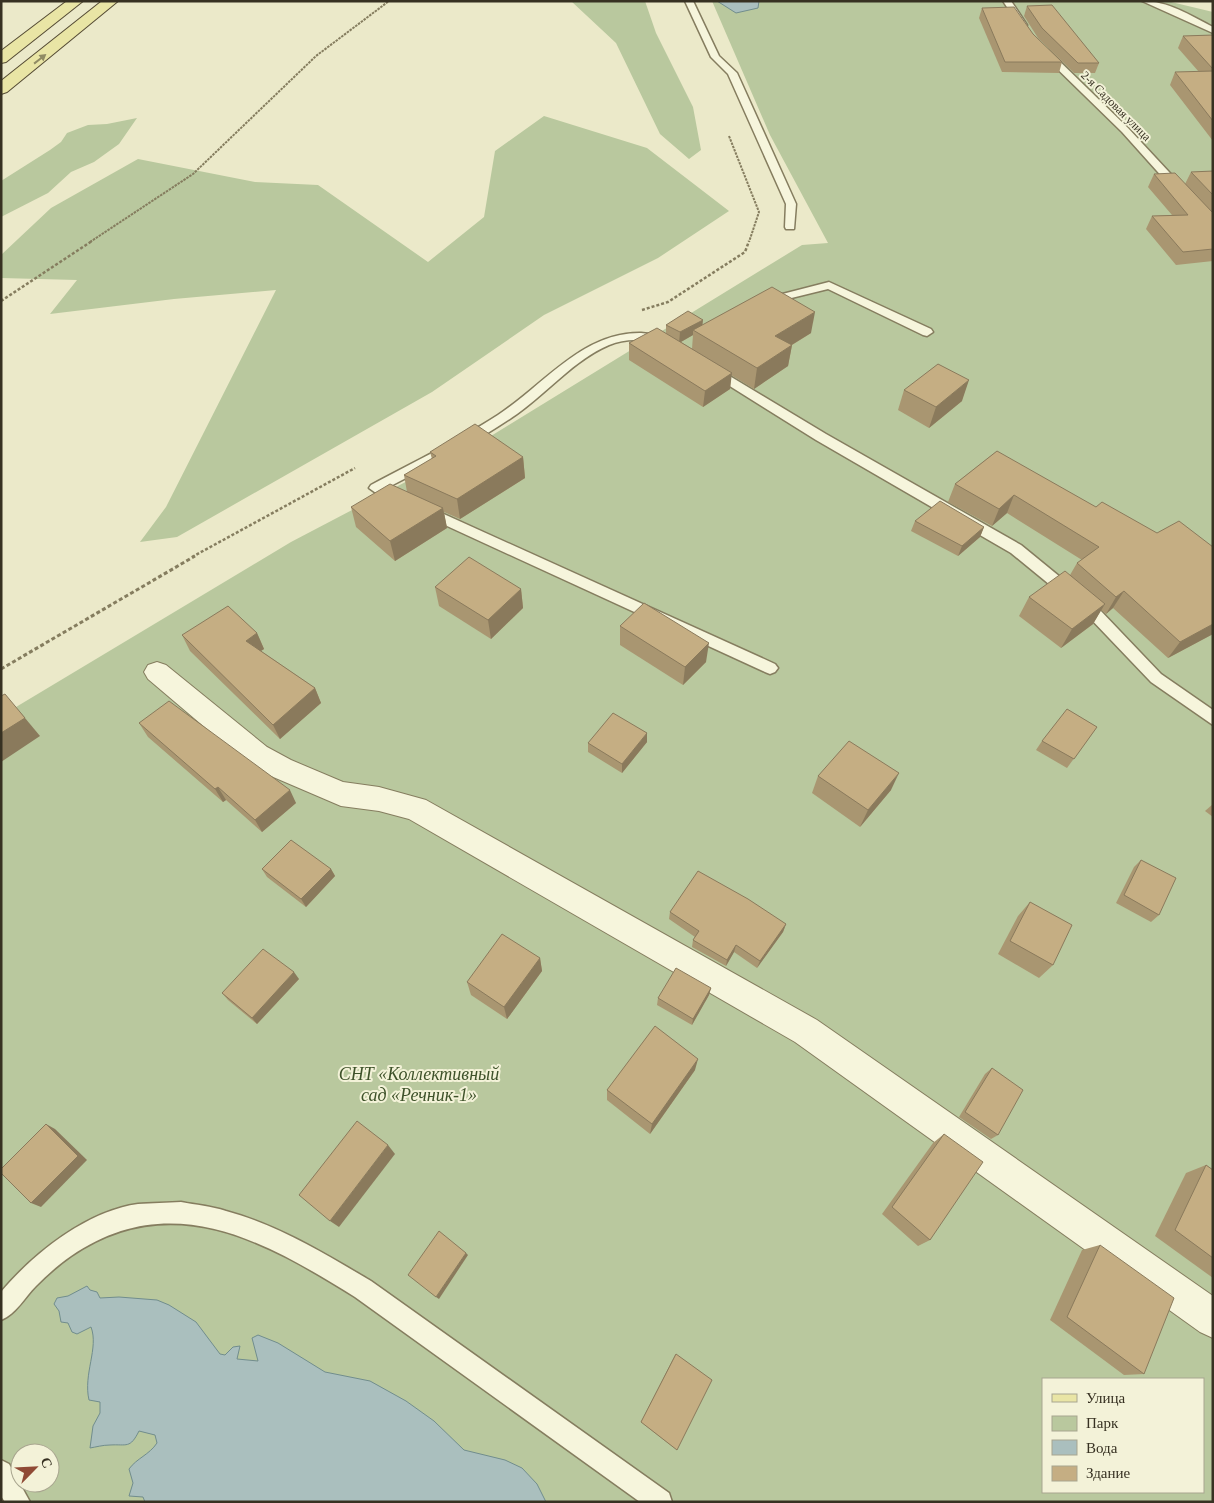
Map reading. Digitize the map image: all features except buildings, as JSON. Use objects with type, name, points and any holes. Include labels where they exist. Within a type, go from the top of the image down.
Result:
[{"type":"main road","points":[[1,58],[76,1]]},
{"type":"main road","points":[[1,89],[111,1]]},
{"type":"street","points":[[157,672],[257,755],[303,779],[341,794],[378,799],[416,809],[806,1031],[1213,1319]]},
{"type":"lane","points":[[689,1],[715,57],[732,73],[791,204],[790,227]]},
{"type":"lane","name":"2-я Садовая улица","points":[[1007,1],[1032,37],[1125,130],[1186,197]]},
{"type":"lane","points":[[1150,2],[1175,11],[1213,30]]},
{"type":"lane","points":[[754,308],[770,299],[830,285],[927,332]]},
{"type":"lane","points":[[394,496],[376,488],[473,435],[521,405],[597,347],[614,340],[635,336],[660,339],[674,347]]},
{"type":"lane","points":[[705,365],[821,437],[1016,549],[1093,612],[1156,678],[1213,719]]},
{"type":"lane","points":[[412,505],[770,668]]},
{"type":"lane","points":[[1,1309],[37,1270],[59,1251],[106,1224],[137,1215],[162,1213],[188,1214],[217,1220],[261,1234],[302,1252],[358,1285],[660,1502]]},
{"type":"lane","points":[[1,1472],[18,1502]]},
{"type":"path","points":[[1,301],[193,174],[316,56],[389,1]]},
{"type":"path","points":[[634,312],[668,302],[745,252],[759,212],[727,130]]},
{"type":"path","points":[[1,669],[183,562],[356,468]]},
{"type":"green space","points":[[571,1],[645,1],[656,33],[693,107],[701,150],[689,159],[660,134],[616,43]]},
{"type":"green space","name":"СНТ «Коллективный сад «Речник-1»","points":[[712,1],[1167,1],[1213,12],[1213,1502],[1,1502],[1,716],[291,542],[478,444],[802,245],[828,243],[770,135]]},
{"type":"green space","points":[[544,116],[647,148],[729,211],[658,258],[544,315],[432,392],[177,537],[140,542],[166,507],[276,290],[174,299],[50,314],[77,280],[1,278],[1,255],[51,208],[138,159],[255,182],[318,185],[428,262],[484,217],[495,151]]},
{"type":"green space","points":[[137,118],[119,144],[94,162],[71,172],[48,193],[1,217],[1,181],[61,142],[67,133],[88,125],[107,124]]},
{"type":"water","points":[[717,1],[759,1],[758,8],[736,13]]},
{"type":"water","points":[[87,1286],[90,1290],[97,1292],[100,1298],[119,1297],[157,1300],[169,1305],[196,1322],[220,1354],[225,1355],[233,1347],[240,1346],[237,1359],[258,1361],[252,1338],[258,1335],[278,1343],[325,1372],[370,1381],[406,1401],[434,1421],[464,1450],[505,1460],[522,1468],[537,1484],[546,1502],[145,1502],[143,1497],[129,1496],[133,1483],[129,1469],[157,1443],[155,1435],[139,1431],[133,1441],[128,1444],[90,1448],[93,1426],[100,1413],[100,1402],[89,1400],[88,1381],[93,1344],[91,1327],[77,1334],[72,1332],[68,1323],[61,1322],[59,1311],[54,1304],[57,1298],[68,1296]]}]
